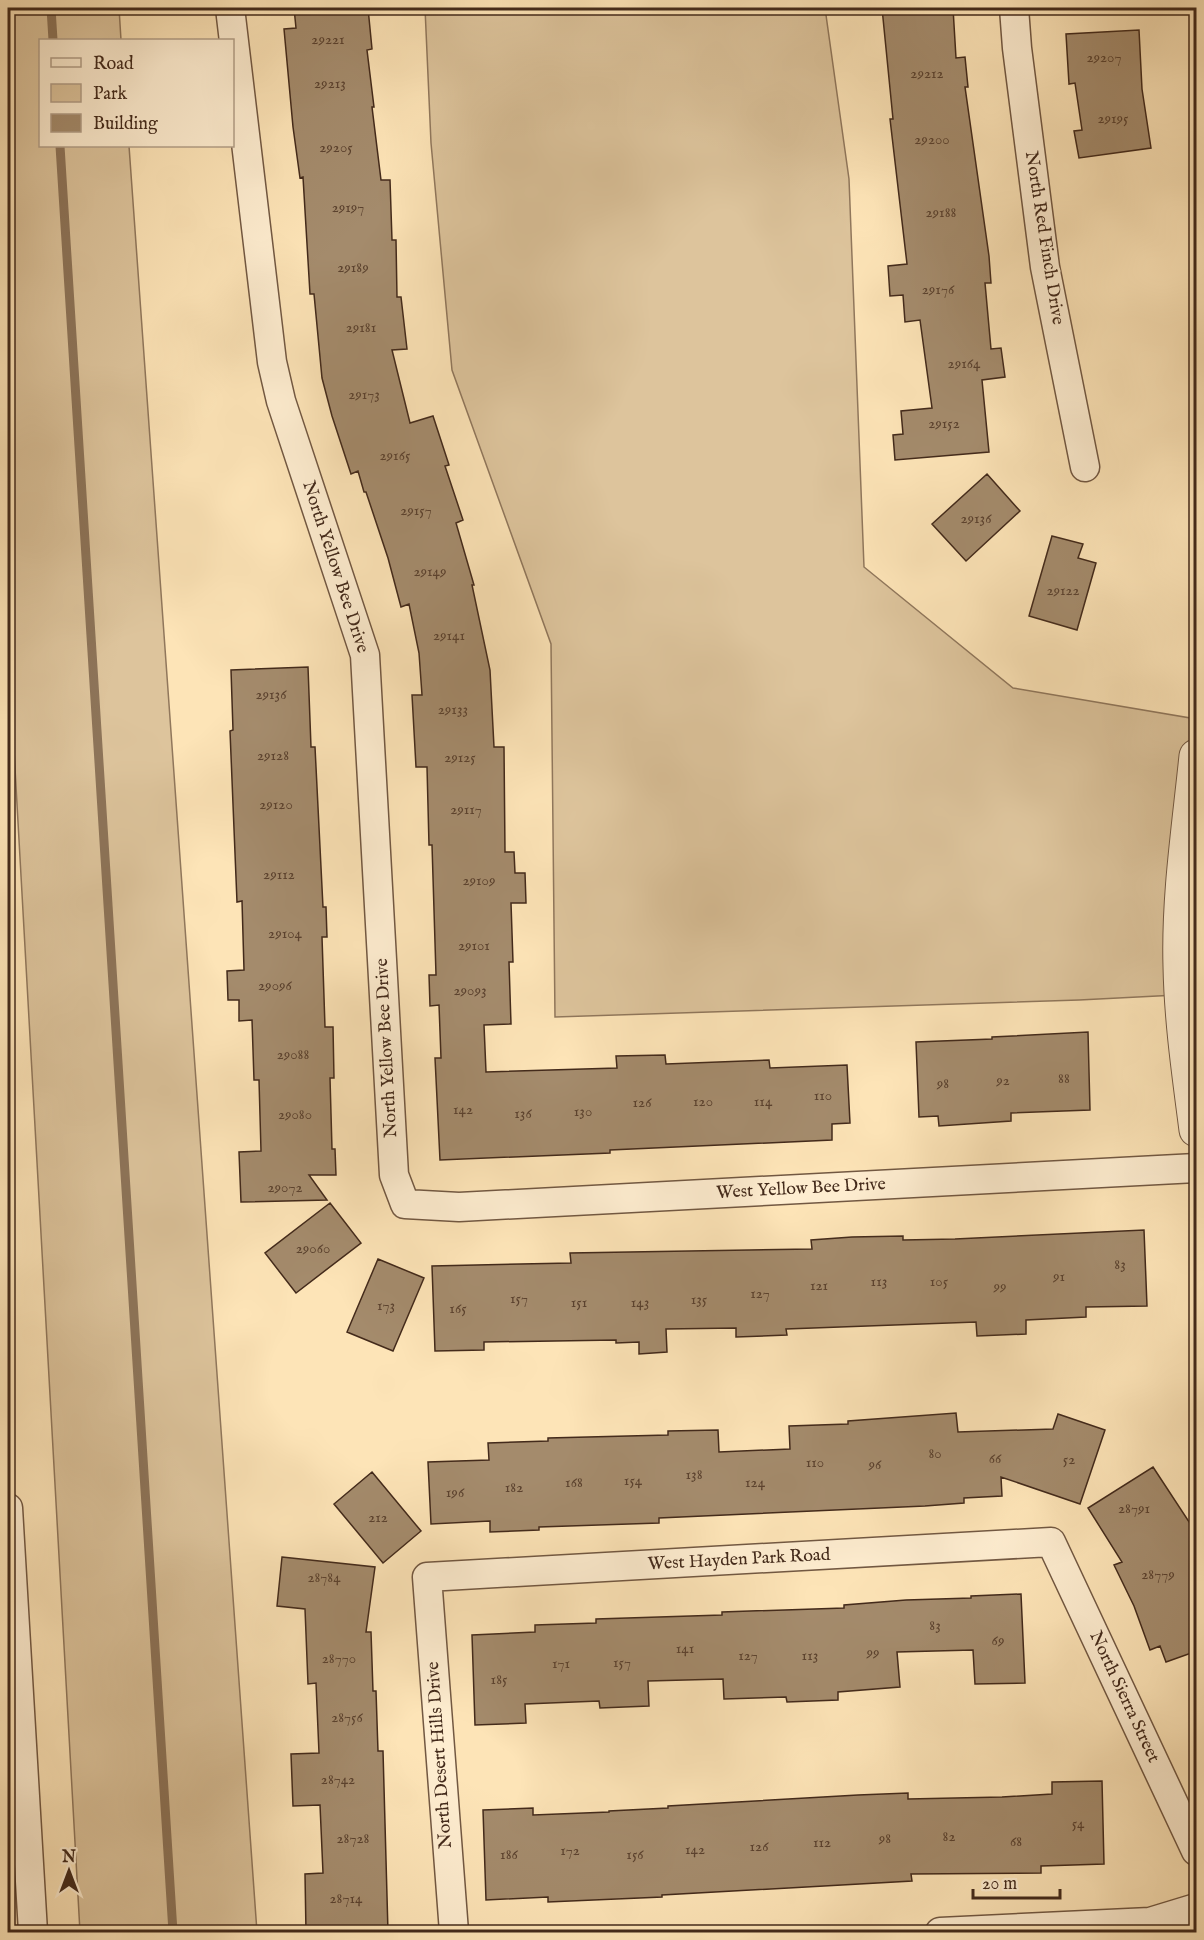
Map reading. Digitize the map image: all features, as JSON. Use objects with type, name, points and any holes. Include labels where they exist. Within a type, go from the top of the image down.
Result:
[{"type":"street","name":"North Yellow Bee Drive","points":[[230,8],[234,39]]},
{"type":"street","name":"North Red Finch Drive","points":[[1014,8],[1045,267],[1085,466]]},
{"type":"street","name":"North Yellow Bee Drive","points":[[234,41],[273,362],[282,401],[364,655],[394,1175],[405,1204]]},
{"type":"street","points":[[1197,756],[1184,863],[1179,965],[1183,1031],[1197,1130]]},
{"type":"street","name":"West Yellow Bee Drive","points":[[405,1204],[459,1207],[1197,1168]]},
{"type":"street","points":[[8,1508],[33,1932]]},
{"type":"street","name":"West Hayden Park Road","points":[[428,1577],[1051,1542]]},
{"type":"street","name":"North Sierra Street","points":[[1051,1542],[1197,1851]]},
{"type":"street","name":"North Desert Hills Drive","points":[[428,1577],[453,1932]]},
{"type":"street","points":[[940,1932],[1150,1922],[1197,1908]]},
{"type":"green space","points":[[8,8],[119,8],[121,39],[39,39],[39,147],[129,147],[257,1932],[80,1932],[8,643]]},
{"type":"green space","points":[[425,8],[825,8],[849,179],[864,567],[1013,688],[1196,719],[1196,994],[1079,1000],[555,1017],[551,644],[452,370],[431,143]]},
{"type":"building","points":[[294,8],[368,8],[372,49],[367,50],[374,107],[372,107],[381,180],[390,180],[392,240],[396,240],[397,297],[401,297],[407,349],[392,350],[410,423],[433,416],[449,465],[445,466],[463,520],[456,523],[474,585],[472,585],[490,670],[494,747],[504,747],[505,852],[514,852],[515,873],[525,873],[526,903],[511,903],[513,962],[509,962],[511,1024],[484,1025],[486,1072],[617,1068],[616,1056],[665,1055],[666,1064],[769,1060],[770,1068],[847,1065],[850,1123],[832,1124],[832,1140],[440,1160],[435,1058],[441,1058],[439,1005],[430,1006],[429,975],[436,975],[432,845],[429,845],[427,767],[416,767],[412,695],[422,695],[419,653],[409,604],[401,607],[388,558],[366,492],[364,492],[358,471],[351,474],[322,378],[314,294],[310,294],[303,177],[300,178],[293,127],[284,29],[296,28]]},
{"type":"building","points":[[882,8],[953,8],[956,58],[965,57],[968,87],[965,87],[989,256],[991,283],[985,283],[991,349],[1001,348],[1005,377],[982,380],[989,452],[895,460],[893,435],[903,434],[901,411],[932,408],[920,320],[905,322],[903,295],[890,296],[888,266],[907,264],[890,119],[893,119]]},
{"type":"building","points":[[1139,30],[1142,89],[1151,148],[1079,158],[1074,131],[1082,130],[1075,83],[1069,84],[1066,34]]},
{"type":"building","points":[[987,474],[1020,511],[966,561],[932,524]]},
{"type":"building","points":[[1052,536],[1083,544],[1078,558],[1096,563],[1077,630],[1029,616]]},
{"type":"building","points":[[308,667],[311,747],[315,747],[323,907],[326,907],[327,937],[322,937],[325,1027],[333,1027],[334,1078],[330,1078],[332,1149],[335,1149],[336,1175],[309,1175],[327,1200],[241,1202],[239,1152],[261,1151],[259,1080],[254,1080],[252,1020],[239,1021],[239,1000],[228,1000],[227,971],[244,970],[242,901],[237,902],[230,731],[233,730],[231,670]]},
{"type":"building","points":[[1088,1032],[1090,1110],[1011,1113],[1011,1121],[939,1126],[938,1116],[919,1117],[916,1042]]},
{"type":"building","points":[[330,1203],[361,1243],[296,1293],[265,1253]]},
{"type":"building","points":[[1144,1230],[1147,1306],[1086,1307],[1086,1317],[1026,1320],[1026,1334],[977,1336],[976,1322],[786,1329],[787,1335],[736,1337],[736,1328],[666,1329],[667,1352],[639,1354],[639,1342],[616,1343],[616,1340],[484,1342],[484,1350],[435,1351],[432,1266],[571,1263],[570,1253],[812,1249],[811,1240],[852,1237],[903,1236],[903,1240],[955,1239]]},
{"type":"building","points":[[378,1259],[424,1278],[393,1351],[347,1332]]},
{"type":"building","points":[[956,1413],[958,1432],[1053,1429],[1058,1414],[1105,1430],[1080,1504],[1001,1477],[1002,1496],[964,1498],[964,1503],[659,1518],[659,1523],[539,1527],[539,1530],[490,1532],[490,1521],[431,1524],[428,1462],[489,1460],[488,1443],[548,1441],[548,1438],[668,1435],[668,1431],[718,1430],[719,1452],[790,1449],[789,1426],[848,1424],[848,1421]]},
{"type":"building","points":[[1153,1467],[1197,1534],[1197,1651],[1166,1662],[1160,1646],[1150,1650],[1134,1606],[1114,1565],[1122,1562],[1088,1508]]},
{"type":"building","points":[[372,1472],[421,1531],[383,1563],[334,1504]]},
{"type":"building","points":[[282,1557],[375,1567],[366,1632],[371,1632],[378,1751],[383,1751],[388,1932],[306,1932],[305,1874],[323,1873],[320,1805],[293,1806],[291,1754],[319,1753],[316,1683],[308,1684],[305,1609],[277,1606]]},
{"type":"building","points":[[1021,1594],[1025,1683],[975,1684],[973,1650],[897,1652],[900,1687],[838,1692],[838,1700],[787,1702],[786,1697],[724,1699],[723,1679],[648,1681],[649,1706],[600,1708],[599,1701],[525,1704],[526,1723],[475,1725],[472,1635],[535,1632],[535,1625],[596,1623],[596,1619],[844,1608],[844,1605],[906,1600]]},
{"type":"building","points":[[1102,1781],[1104,1864],[1041,1866],[1041,1873],[911,1874],[912,1881],[662,1895],[662,1897],[548,1902],[548,1897],[486,1900],[483,1810],[533,1808],[533,1815],[609,1812],[668,1808],[668,1806],[908,1793],[908,1799],[1002,1797],[1052,1794],[1052,1782]]},
{"type":"waterway","points":[[51,8],[53,39]]},
{"type":"waterway","points":[[60,147],[173,1932]]}]
